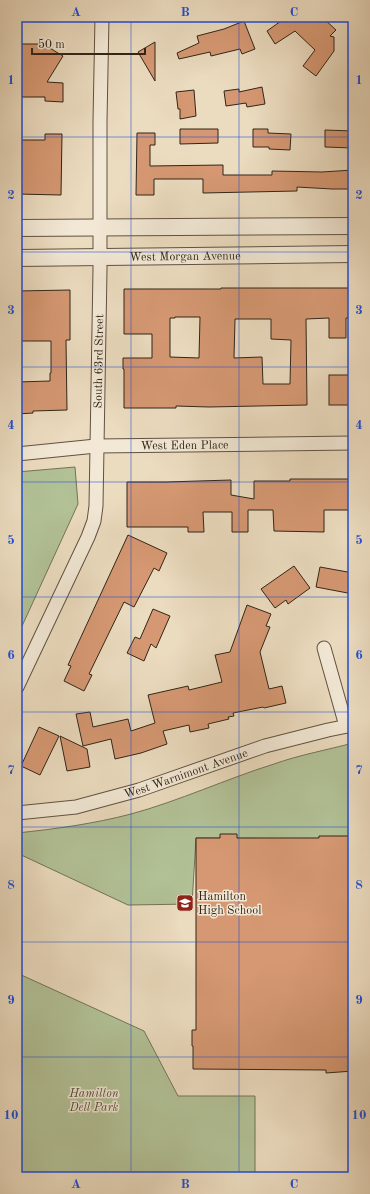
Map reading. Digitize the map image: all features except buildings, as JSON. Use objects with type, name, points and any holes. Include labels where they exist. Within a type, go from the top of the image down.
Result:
[{"type":"street","name":"South 63rd Street","points":[[17,687],[88,537],[94,521],[96,506],[102,17]]},
{"type":"street","points":[[17,228],[353,226]]},
{"type":"street","name":"West Morgan Avenue","points":[[17,258],[353,254]]},
{"type":"street","name":"West Eden Place","points":[[17,454],[96,446],[353,443]]},
{"type":"street","points":[[324,648],[349,725]]},
{"type":"street","name":"West Warnimont Avenue","points":[[17,813],[76,807],[139,790],[265,746],[349,725]]},
{"type":"green space","points":[[75,467],[78,504],[17,637],[17,472]]},
{"type":"green space","points":[[353,743],[353,839],[196,838],[192,904],[128,905],[17,853],[17,833],[74,826],[131,814],[167,803],[238,776],[284,761]]},
{"type":"green space","name":"Hamilton Dell Park","points":[[17,973],[144,1031],[178,1096],[255,1096],[255,1177],[17,1177]]},
{"type":"place","name":"Hamilton High School","points":[[185,903]]}]
